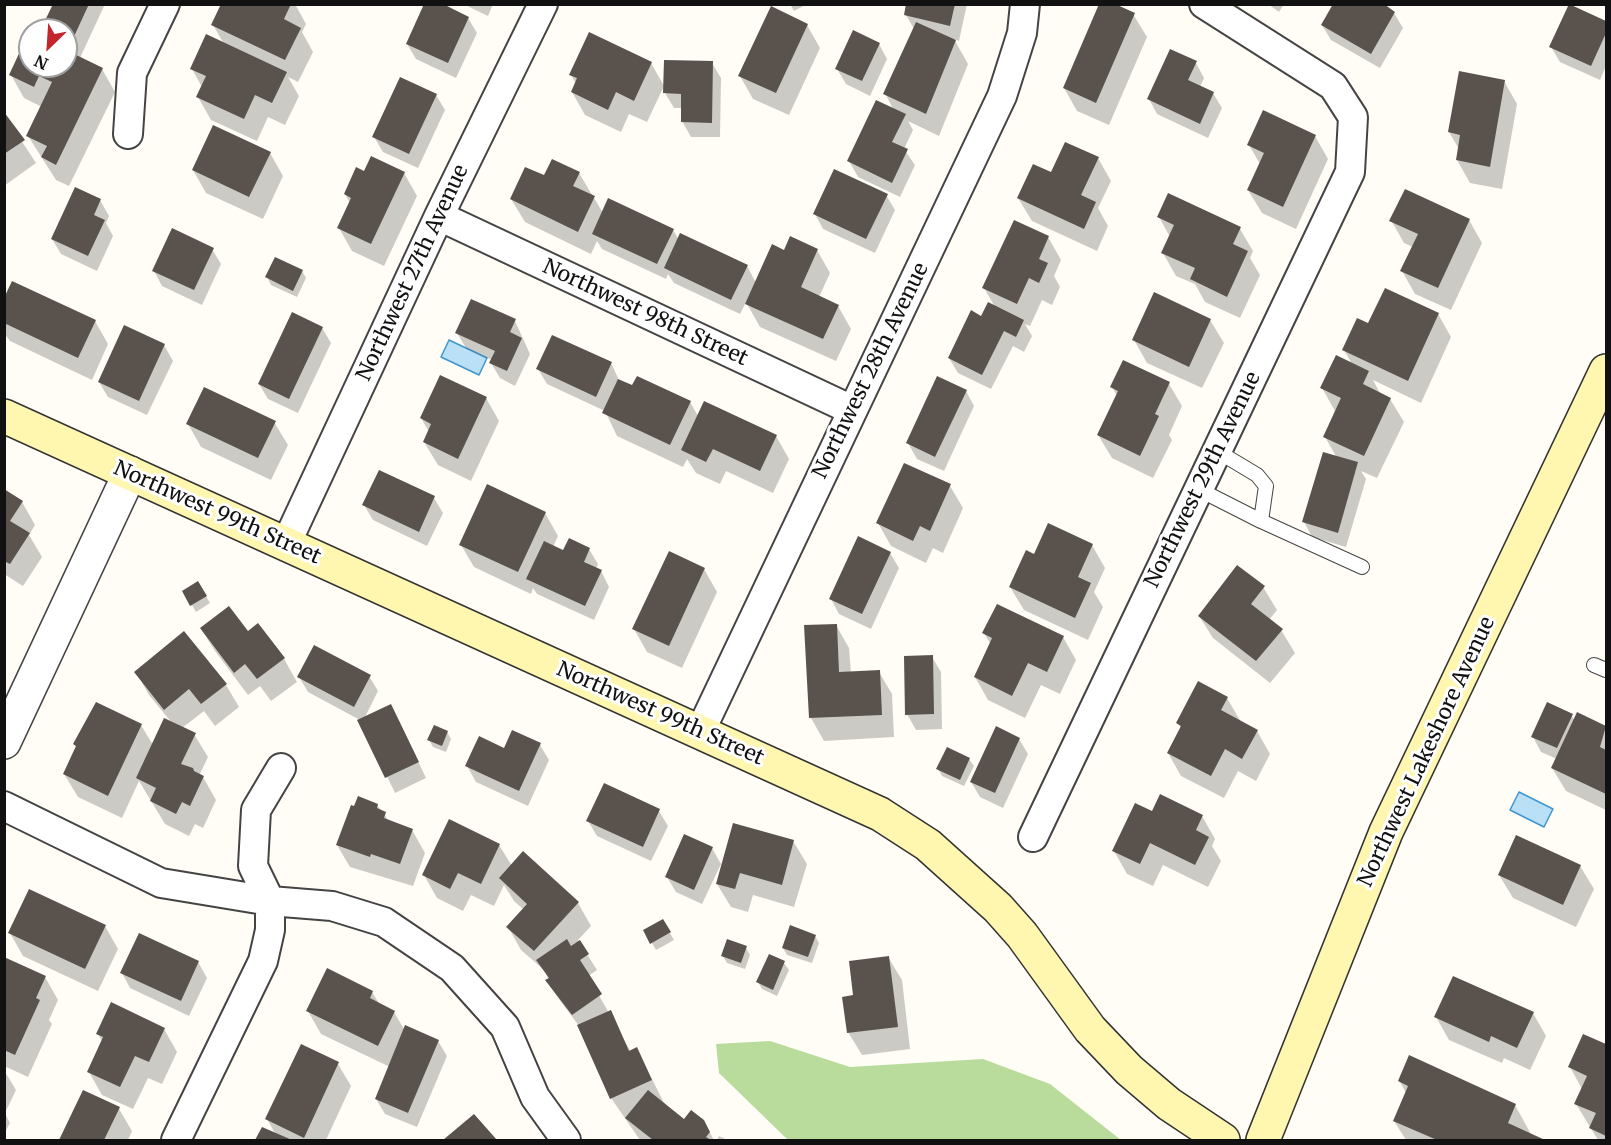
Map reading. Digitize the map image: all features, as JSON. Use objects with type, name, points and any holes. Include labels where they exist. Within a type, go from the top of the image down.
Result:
[{"type":"main road","name":"Northwest Lakeshore Avenue","points":[[1263,1140],[1386,832],[1606,371]]},
{"type":"main road","name":"Northwest 99th Street","points":[[4,416],[880,814],[928,845],[998,908],[1022,935],[1090,1029],[1129,1070],[1169,1104],[1223,1140]]},
{"type":"street","points":[[128,134],[132,73],[165,4]]},
{"type":"street","name":"Northwest 27th Avenue","points":[[286,544],[439,216],[543,4]]},
{"type":"street","name":"Northwest 28th Avenue","points":[[700,732],[1002,96],[1022,33],[1025,4]]},
{"type":"street","name":"Northwest 29th Avenue","points":[[1033,837],[1350,172],[1353,117],[1333,86],[1204,4]]},
{"type":"street","name":"Northwest 98th Street","points":[[439,216],[852,410]]},
{"type":"street","points":[[4,742],[130,473]]},
{"type":"street","points":[[176,1140],[263,961],[270,930],[270,901],[253,866],[256,810],[281,768]]},
{"type":"street","points":[[4,806],[161,883],[270,901],[332,906],[384,922],[453,968],[505,1027],[536,1097],[566,1140]]},
{"type":"lane","points":[[1217,451],[1257,475],[1266,486],[1261,521]]},
{"type":"lane","points":[[1198,489],[1261,521],[1362,567]]},
{"type":"green space","points":[[770,1041],[850,1067],[983,1059],[1050,1084],[1121,1140],[788,1140],[719,1073],[716,1044]]},
{"type":"water","points":[[449,340],[487,358],[479,375],[441,357]]},
{"type":"water","points":[[1519,792],[1553,809],[1544,827],[1510,810]]},
{"type":"building","points":[[53,4],[89,4],[78,28],[78,18],[46,18]]},
{"type":"building","points":[[221,4],[291,4],[284,19],[301,28],[285,60],[211,25]]},
{"type":"building","points":[[424,4],[443,4],[469,17],[448,63],[406,44]]},
{"type":"building","points":[[906,4],[955,4],[950,26],[904,15]]},
{"type":"building","points":[[1099,4],[1115,4],[1135,13],[1096,103],[1063,88]]},
{"type":"building","points":[[1333,4],[1384,4],[1395,12],[1371,54],[1321,25]]},
{"type":"building","points":[[1569,4],[1606,21],[1606,33],[1591,66],[1549,47]]},
{"type":"building","points":[[771,6],[808,24],[776,93],[738,76]]},
{"type":"building","points":[[916,22],[956,40],[926,114],[883,94]]},
{"type":"building","points":[[853,30],[880,43],[862,81],[835,69]]},
{"type":"building","points":[[589,32],[652,62],[634,101],[616,92],[608,110],[571,92],[577,78],[569,75]]},
{"type":"building","points":[[206,34],[287,72],[272,103],[255,95],[244,119],[196,97],[206,76],[190,69]]},
{"type":"building","points":[[1170,49],[1197,61],[1188,80],[1214,92],[1200,124],[1147,99]]},
{"type":"building","points":[[18,56],[18,78],[38,78],[34,87],[9,75]]},
{"type":"building","points":[[78,56],[103,68],[56,165],[41,157],[47,146],[26,136],[52,82],[43,78],[78,78]]},
{"type":"building","points":[[664,60],[713,61],[712,123],[681,122],[681,94],[663,93]]},
{"type":"building","points":[[1459,71],[1505,80],[1490,167],[1456,160],[1460,135],[1448,132]]},
{"type":"building","points":[[400,77],[437,94],[409,154],[372,137]]},
{"type":"building","points":[[876,100],[906,114],[892,142],[908,149],[892,183],[847,161]]},
{"type":"building","points":[[1263,110],[1316,135],[1283,207],[1247,190],[1264,153],[1247,145]]},
{"type":"building","points":[[4,112],[25,140],[4,154]]},
{"type":"building","points":[[213,125],[271,152],[249,197],[192,170]]},
{"type":"building","points":[[1065,142],[1099,157],[1081,195],[1096,202],[1084,229],[1017,198],[1033,164],[1051,172]]},
{"type":"building","points":[[371,156],[405,172],[371,244],[337,228],[351,198],[344,194],[356,167],[364,171]]},
{"type":"building","points":[[552,159],[580,172],[573,186],[595,196],[578,232],[510,199],[525,167],[544,175]]},
{"type":"building","points":[[834,169],[888,194],[866,239],[813,214]]},
{"type":"building","points":[[75,187],[101,199],[94,215],[105,220],[88,256],[51,239]]},
{"type":"building","points":[[1405,189],[1470,219],[1438,288],[1400,271],[1418,234],[1389,221]]},
{"type":"building","points":[[1168,193],[1241,227],[1233,244],[1248,251],[1227,297],[1190,279],[1195,268],[1161,253],[1174,225],[1157,217]]},
{"type":"building","points":[[608,198],[674,229],[657,264],[592,234]]},
{"type":"building","points":[[1014,220],[1049,236],[1039,259],[1048,263],[1039,283],[1029,278],[1017,304],[982,288]]},
{"type":"building","points":[[172,228],[214,248],[194,290],[152,271]]},
{"type":"building","points":[[680,233],[748,265],[731,300],[664,268]]},
{"type":"building","points":[[790,236],[818,249],[801,287],[839,305],[823,339],[745,304],[772,244],[784,250]]},
{"type":"building","points":[[275,257],[303,270],[293,291],[265,277]]},
{"type":"building","points":[[12,281],[96,320],[78,358],[4,323],[4,298]]},
{"type":"building","points":[[1385,288],[1439,313],[1408,381],[1342,350],[1357,318],[1368,323]]},
{"type":"building","points":[[1154,292],[1211,319],[1189,367],[1132,340]]},
{"type":"building","points":[[471,299],[516,319],[510,332],[522,338],[507,371],[489,363],[495,351],[455,333]]},
{"type":"building","points":[[988,302],[1024,320],[1016,337],[1004,331],[982,375],[948,358],[971,310],[981,316]]},
{"type":"building","points":[[292,312],[323,327],[289,399],[258,384]]},
{"type":"building","points":[[124,325],[165,344],[139,401],[98,382]]},
{"type":"building","points":[[552,335],[612,362],[596,397],[536,369]]},
{"type":"building","points":[[1336,355],[1369,371],[1363,384],[1391,398],[1364,456],[1323,437],[1341,398],[1320,388]]},
{"type":"building","points":[[1123,360],[1170,382],[1155,414],[1159,416],[1140,456],[1097,435],[1118,391],[1110,387]]},
{"type":"building","points":[[440,375],[487,397],[458,459],[423,442],[431,424],[420,418]]},
{"type":"building","points":[[637,376],[691,401],[670,445],[602,413],[618,379],[632,385]]},
{"type":"building","points":[[937,376],[967,390],[935,457],[906,443]]},
{"type":"building","points":[[204,387],[276,421],[258,458],[186,424]]},
{"type":"building","points":[[704,401],[777,435],[760,471],[713,449],[706,462],[681,450]]},
{"type":"building","points":[[1323,452],[1358,462],[1338,533],[1302,522]]},
{"type":"building","points":[[904,463],[951,484],[930,531],[920,526],[913,541],[876,523]]},
{"type":"building","points":[[379,470],[435,496],[419,532],[362,505]]},
{"type":"building","points":[[487,484],[546,512],[518,572],[459,545]]},
{"type":"building","points":[[4,489],[23,501],[10,521],[30,533],[10,564],[4,561]]},
{"type":"building","points":[[1048,523],[1093,544],[1078,577],[1091,583],[1075,618],[1009,587],[1026,550],[1034,554]]},
{"type":"building","points":[[858,536],[891,552],[862,614],[829,599]]},
{"type":"building","points":[[569,538],[590,548],[584,562],[602,570],[585,606],[526,579],[544,541],[563,550]]},
{"type":"building","points":[[669,551],[705,568],[669,646],[632,629]]},
{"type":"building","points":[[1237,565],[1265,586],[1251,604],[1283,629],[1256,661],[1198,616]]},
{"type":"building","points":[[198,581],[207,596],[190,606],[182,591]]},
{"type":"building","points":[[997,604],[1064,636],[1047,672],[1028,663],[1012,696],[974,677],[992,638],[982,633]]},
{"type":"building","points":[[229,606],[248,631],[258,623],[285,658],[257,679],[245,664],[234,673],[200,628]]},
{"type":"building","points":[[837,624],[839,672],[880,670],[882,715],[809,718],[804,625]]},
{"type":"building","points":[[184,631],[227,684],[201,704],[189,689],[164,710],[134,672]]},
{"type":"building","points":[[314,645],[371,675],[354,707],[297,677]]},
{"type":"building","points":[[933,655],[934,714],[905,715],[904,656]]},
{"type":"building","points":[[1198,681],[1228,697],[1221,710],[1258,730],[1242,759],[1225,749],[1211,776],[1167,753],[1181,726],[1176,723]]},
{"type":"building","points":[[96,702],[142,724],[108,796],[63,774],[76,746],[73,744]]},
{"type":"building","points":[[1547,702],[1573,714],[1557,748],[1531,737]]},
{"type":"building","points":[[391,704],[419,762],[385,778],[357,720]]},
{"type":"building","points":[[1577,712],[1606,726],[1600,747],[1606,750],[1606,794],[1551,768]]},
{"type":"building","points":[[164,718],[196,733],[181,764],[193,768],[194,771],[204,776],[190,806],[182,802],[176,814],[150,801],[156,788],[136,778]]},
{"type":"building","points":[[434,725],[448,731],[442,746],[427,740]]},
{"type":"building","points":[[996,726],[1020,738],[995,793],[970,782]]},
{"type":"building","points":[[512,730],[541,743],[519,791],[465,766],[479,736],[504,748]]},
{"type":"building","points":[[947,747],[970,758],[960,780],[936,769]]},
{"type":"building","points":[[604,783],[660,809],[643,847],[586,821]]},
{"type":"building","points":[[1160,794],[1203,815],[1196,830],[1209,837],[1195,865],[1150,843],[1140,864],[1112,851],[1135,803],[1152,811]]},
{"type":"building","points":[[358,796],[378,804],[377,808],[386,812],[384,818],[413,829],[400,864],[371,854],[370,857],[336,845],[351,805],[354,806]]},
{"type":"building","points":[[449,819],[500,844],[481,884],[458,873],[450,889],[422,875]]},
{"type":"building","points":[[733,823],[794,840],[782,885],[740,873],[735,889],[716,884]]},
{"type":"building","points":[[684,834],[713,847],[694,890],[665,877]]},
{"type":"building","points":[[1516,835],[1581,865],[1563,905],[1498,875]]},
{"type":"building","points":[[523,851],[579,902],[534,951],[506,927],[527,904],[499,878]]},
{"type":"building","points":[[29,889],[106,925],[85,969],[8,933]]},
{"type":"building","points":[[663,919],[671,932],[650,944],[643,930]]},
{"type":"building","points":[[790,925],[816,935],[808,957],[782,948]]},
{"type":"building","points":[[139,933],[199,961],[181,1001],[120,973]]},
{"type":"building","points":[[567,939],[571,946],[580,940],[589,954],[580,960],[602,994],[572,1015],[545,980],[549,978],[536,960]]},
{"type":"building","points":[[727,939],[747,946],[741,963],[721,956]]},
{"type":"building","points":[[769,954],[785,961],[773,990],[756,982]]},
{"type":"building","points":[[889,956],[898,1027],[847,1033],[842,997],[853,995],[849,961]]},
{"type":"building","points":[[4,957],[46,976],[36,998],[40,1000],[15,1055],[4,1050]]},
{"type":"building","points":[[327,968],[373,991],[370,998],[395,1011],[378,1046],[306,1011]]},
{"type":"building","points":[[1453,976],[1534,1012],[1517,1048],[1491,1036],[1489,1042],[1434,1017]]},
{"type":"building","points":[[111,1002],[165,1028],[149,1062],[135,1056],[120,1087],[87,1072],[103,1037],[96,1034]]},
{"type":"building","points":[[611,1010],[629,1051],[637,1047],[652,1080],[610,1099],[577,1025]]},
{"type":"building","points":[[405,1025],[439,1040],[408,1113],[375,1099]]},
{"type":"building","points":[[1583,1034],[1606,1044],[1606,1136],[1589,1128],[1596,1113],[1574,1104],[1587,1076],[1568,1067]]},
{"type":"building","points":[[301,1044],[339,1062],[304,1138],[265,1119]]},
{"type":"building","points":[[1409,1055],[1516,1104],[1508,1123],[1545,1140],[1437,1140],[1393,1121],[1408,1086],[1398,1081]]},
{"type":"building","points":[[83,1090],[120,1107],[104,1140],[59,1140]]},
{"type":"building","points":[[648,1090],[684,1119],[691,1110],[704,1120],[710,1132],[706,1137],[711,1140],[653,1140],[625,1118]]},
{"type":"building","points":[[474,1114],[497,1140],[443,1140]]},
{"type":"building","points":[[262,1127],[292,1140],[255,1140]]}]
